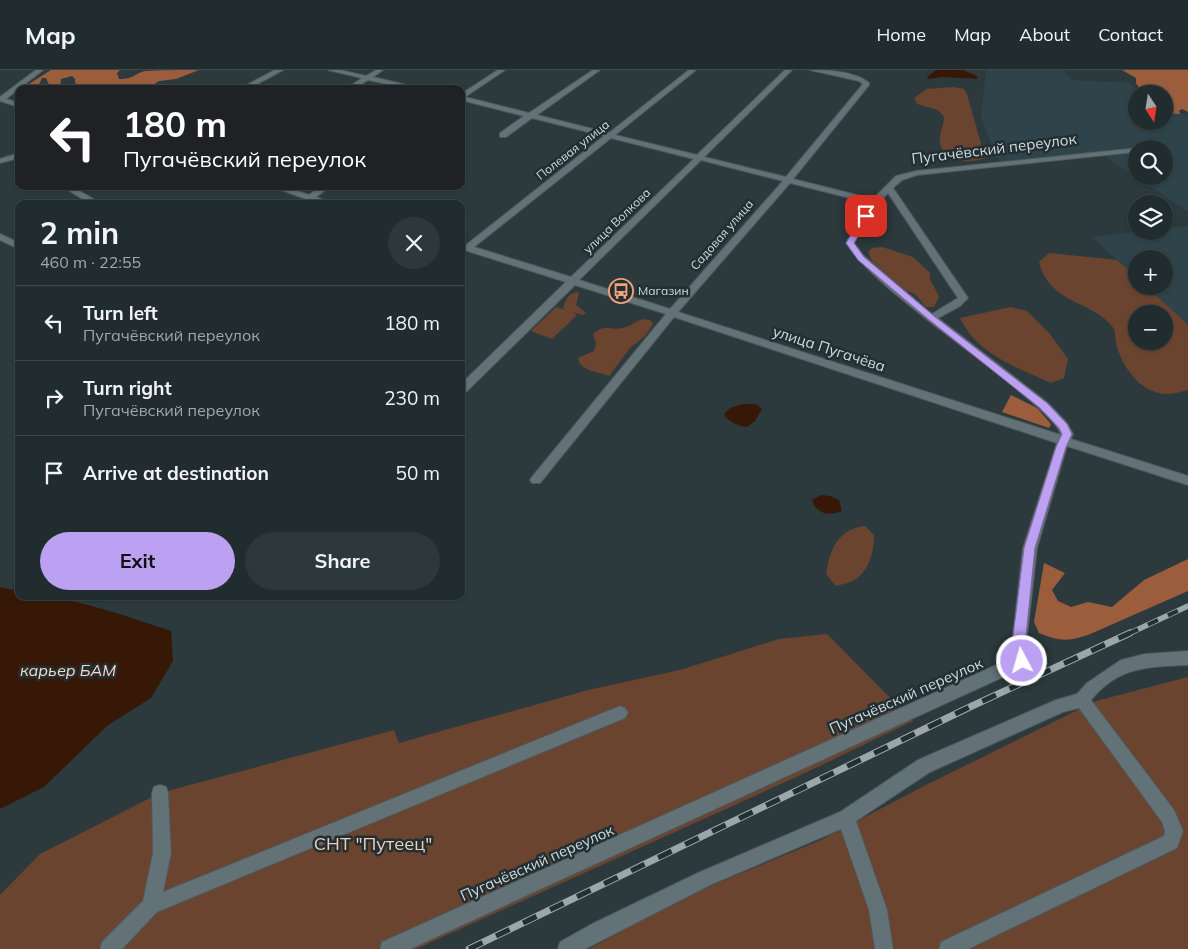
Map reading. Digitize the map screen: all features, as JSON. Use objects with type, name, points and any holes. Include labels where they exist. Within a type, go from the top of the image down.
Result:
[{"type":"street","points":[[20,85],[40,70]]},
{"type":"street","points":[[250,85],[280,70]]},
{"type":"street","points":[[331,70],[402,85]]},
{"type":"street","points":[[355,85],[380,70]]},
{"type":"street","points":[[465,94],[502,70]]},
{"type":"street","points":[[503,135],[597,70]]},
{"type":"street","name":"Полевая улица","points":[[465,246],[693,70]]},
{"type":"street","name":"улица Волкова","points":[[465,386],[789,70]]},
{"type":"street","name":"Садовая улица","points":[[536,480],[672,313],[788,180],[867,84],[861,79],[813,70]]},
{"type":"street","points":[[1,99],[15,89]]},
{"type":"street","points":[[465,98],[874,202]]},
{"type":"street","points":[[1,99],[15,104]]},
{"type":"street","name":"Пугачёвский переулок","points":[[389,949],[1022,661],[1020,636],[1030,548],[1061,447],[1067,434],[1063,426],[1044,406],[931,318],[861,258],[850,243],[874,202],[899,178],[916,173],[985,164],[1128,151]]},
{"type":"street","points":[[0,161],[15,156]]},
{"type":"street","points":[[889,188],[963,298],[957,304],[931,318]]},
{"type":"street","points":[[72,190],[91,200]]},
{"type":"street","points":[[286,190],[316,200]]},
{"type":"street","points":[[310,198],[321,190]]},
{"type":"street","points":[[0,237],[15,244]]},
{"type":"street","name":"улица Пугачёва","points":[[465,247],[1188,481]]},
{"type":"street","points":[[568,949],[599,931],[704,879],[846,818],[924,766],[1061,706],[1082,700],[1092,688],[1121,667],[1145,661],[1188,658]]},
{"type":"street","points":[[948,949],[1171,842],[1174,831],[1168,816],[1082,700]]},
{"type":"street","points":[[109,949],[151,906],[620,713]]},
{"type":"street","points":[[151,906],[162,853],[160,793]]},
{"type":"street","points":[[846,818],[878,910],[884,949]]},
{"type":"shaded area","points":[[51,70],[120,70],[117,73],[119,79],[124,79],[145,71],[199,70],[176,79],[159,81],[153,85],[79,85],[75,83],[75,79],[72,76],[61,79],[60,85],[49,85],[46,78],[42,78],[39,85],[27,85]]},
{"type":"shaded area","points":[[986,70],[1064,70],[1072,80],[1129,83],[1131,85],[1128,85],[1128,130],[1173,130],[1173,109],[1188,116],[1188,212],[1173,202],[1173,195],[1163,195],[1148,185],[1173,185],[1173,140],[1128,140],[1128,172],[1105,156],[1007,166],[996,157],[981,116]]},
{"type":"shaded area","points":[[1122,70],[1188,70],[1188,112],[1182,109],[1179,111],[1180,114],[1173,114],[1173,85],[1137,85],[1136,78]]},
{"type":"shaded area","points":[[1188,226],[1188,325],[1173,311],[1173,305],[1166,305],[1156,295],[1173,295],[1173,250],[1128,250],[1128,270],[1092,237],[1128,233],[1128,240],[1173,240],[1173,228]]},
{"type":"shaded area","points":[[1011,395],[1037,408],[1051,424],[1049,428],[1002,412]]},
{"type":"shaded area","points":[[1188,559],[1188,591],[1088,635],[1069,640],[1052,638],[1039,633],[1034,622],[1044,563],[1065,573],[1052,590],[1058,601],[1071,607],[1088,602],[1112,607],[1144,580]]},
{"type":"green space","points":[[953,87],[964,89],[967,94],[985,158],[970,161],[955,159],[943,151],[940,144],[940,136],[944,117],[938,110],[917,104],[914,98],[927,89]]},
{"type":"green space","points":[[882,247],[913,257],[930,273],[930,279],[939,297],[934,307],[926,307],[915,294],[904,290],[872,261],[868,252],[872,248]]},
{"type":"green space","points":[[1049,253],[1117,260],[1128,270],[1128,295],[1156,295],[1166,305],[1128,305],[1128,350],[1173,350],[1173,311],[1188,325],[1188,390],[1171,394],[1160,393],[1143,386],[1124,364],[1117,347],[1114,330],[1110,324],[1091,310],[1060,293],[1044,276],[1039,262]]},
{"type":"green space","points":[[577,292],[579,293],[576,305],[586,313],[583,315],[572,312],[577,315],[552,339],[531,331],[556,307],[565,310],[563,308],[568,297]]},
{"type":"green space","points":[[1011,307],[1027,311],[1050,334],[1068,359],[1064,378],[1051,383],[1011,365],[976,341],[960,318]]},
{"type":"green space","points":[[644,319],[650,320],[653,324],[645,336],[630,348],[609,376],[590,370],[579,362],[578,358],[594,351],[596,344],[593,334],[597,331],[605,328],[618,329],[626,327]]},
{"type":"green space","points":[[865,526],[874,535],[872,553],[868,565],[861,575],[854,580],[836,586],[826,574],[833,549],[848,531]]},
{"type":"green space","name":"СНТ \"Путеец\"","points":[[827,634],[913,721],[803,774],[416,949],[0,949],[0,895],[40,854],[160,793],[394,730],[399,743],[588,690],[680,670],[779,639]]},
{"type":"green space","points":[[1188,677],[1188,949],[589,949],[686,896],[821,840],[924,786],[1096,701]]},
{"type":"water","points":[[936,70],[963,70],[977,76],[977,79],[943,77],[928,79],[927,77]]},
{"type":"water","points":[[743,404],[756,404],[762,409],[755,421],[747,427],[734,423],[724,414],[730,408]]},
{"type":"water","points":[[821,495],[839,500],[842,511],[828,514],[817,509],[812,500]]},
{"type":"water","name":"карьер БАМ","points":[[0,587],[15,590],[15,600],[64,600],[114,612],[171,631],[173,661],[151,698],[107,726],[44,787],[0,809]]},
{"type":"railway","points":[[1128,634],[1188,606]]},
{"type":"railway","points":[[469,949],[972,706],[1130,633]]},
{"type":"place","name":"Магазин","points":[[621,291]]},
{"type":"route","points":[[866,216],[850,243],[861,258],[931,318],[1044,406],[1063,426],[1067,434],[1061,447],[1030,548],[1020,636],[1022,661]]}]
